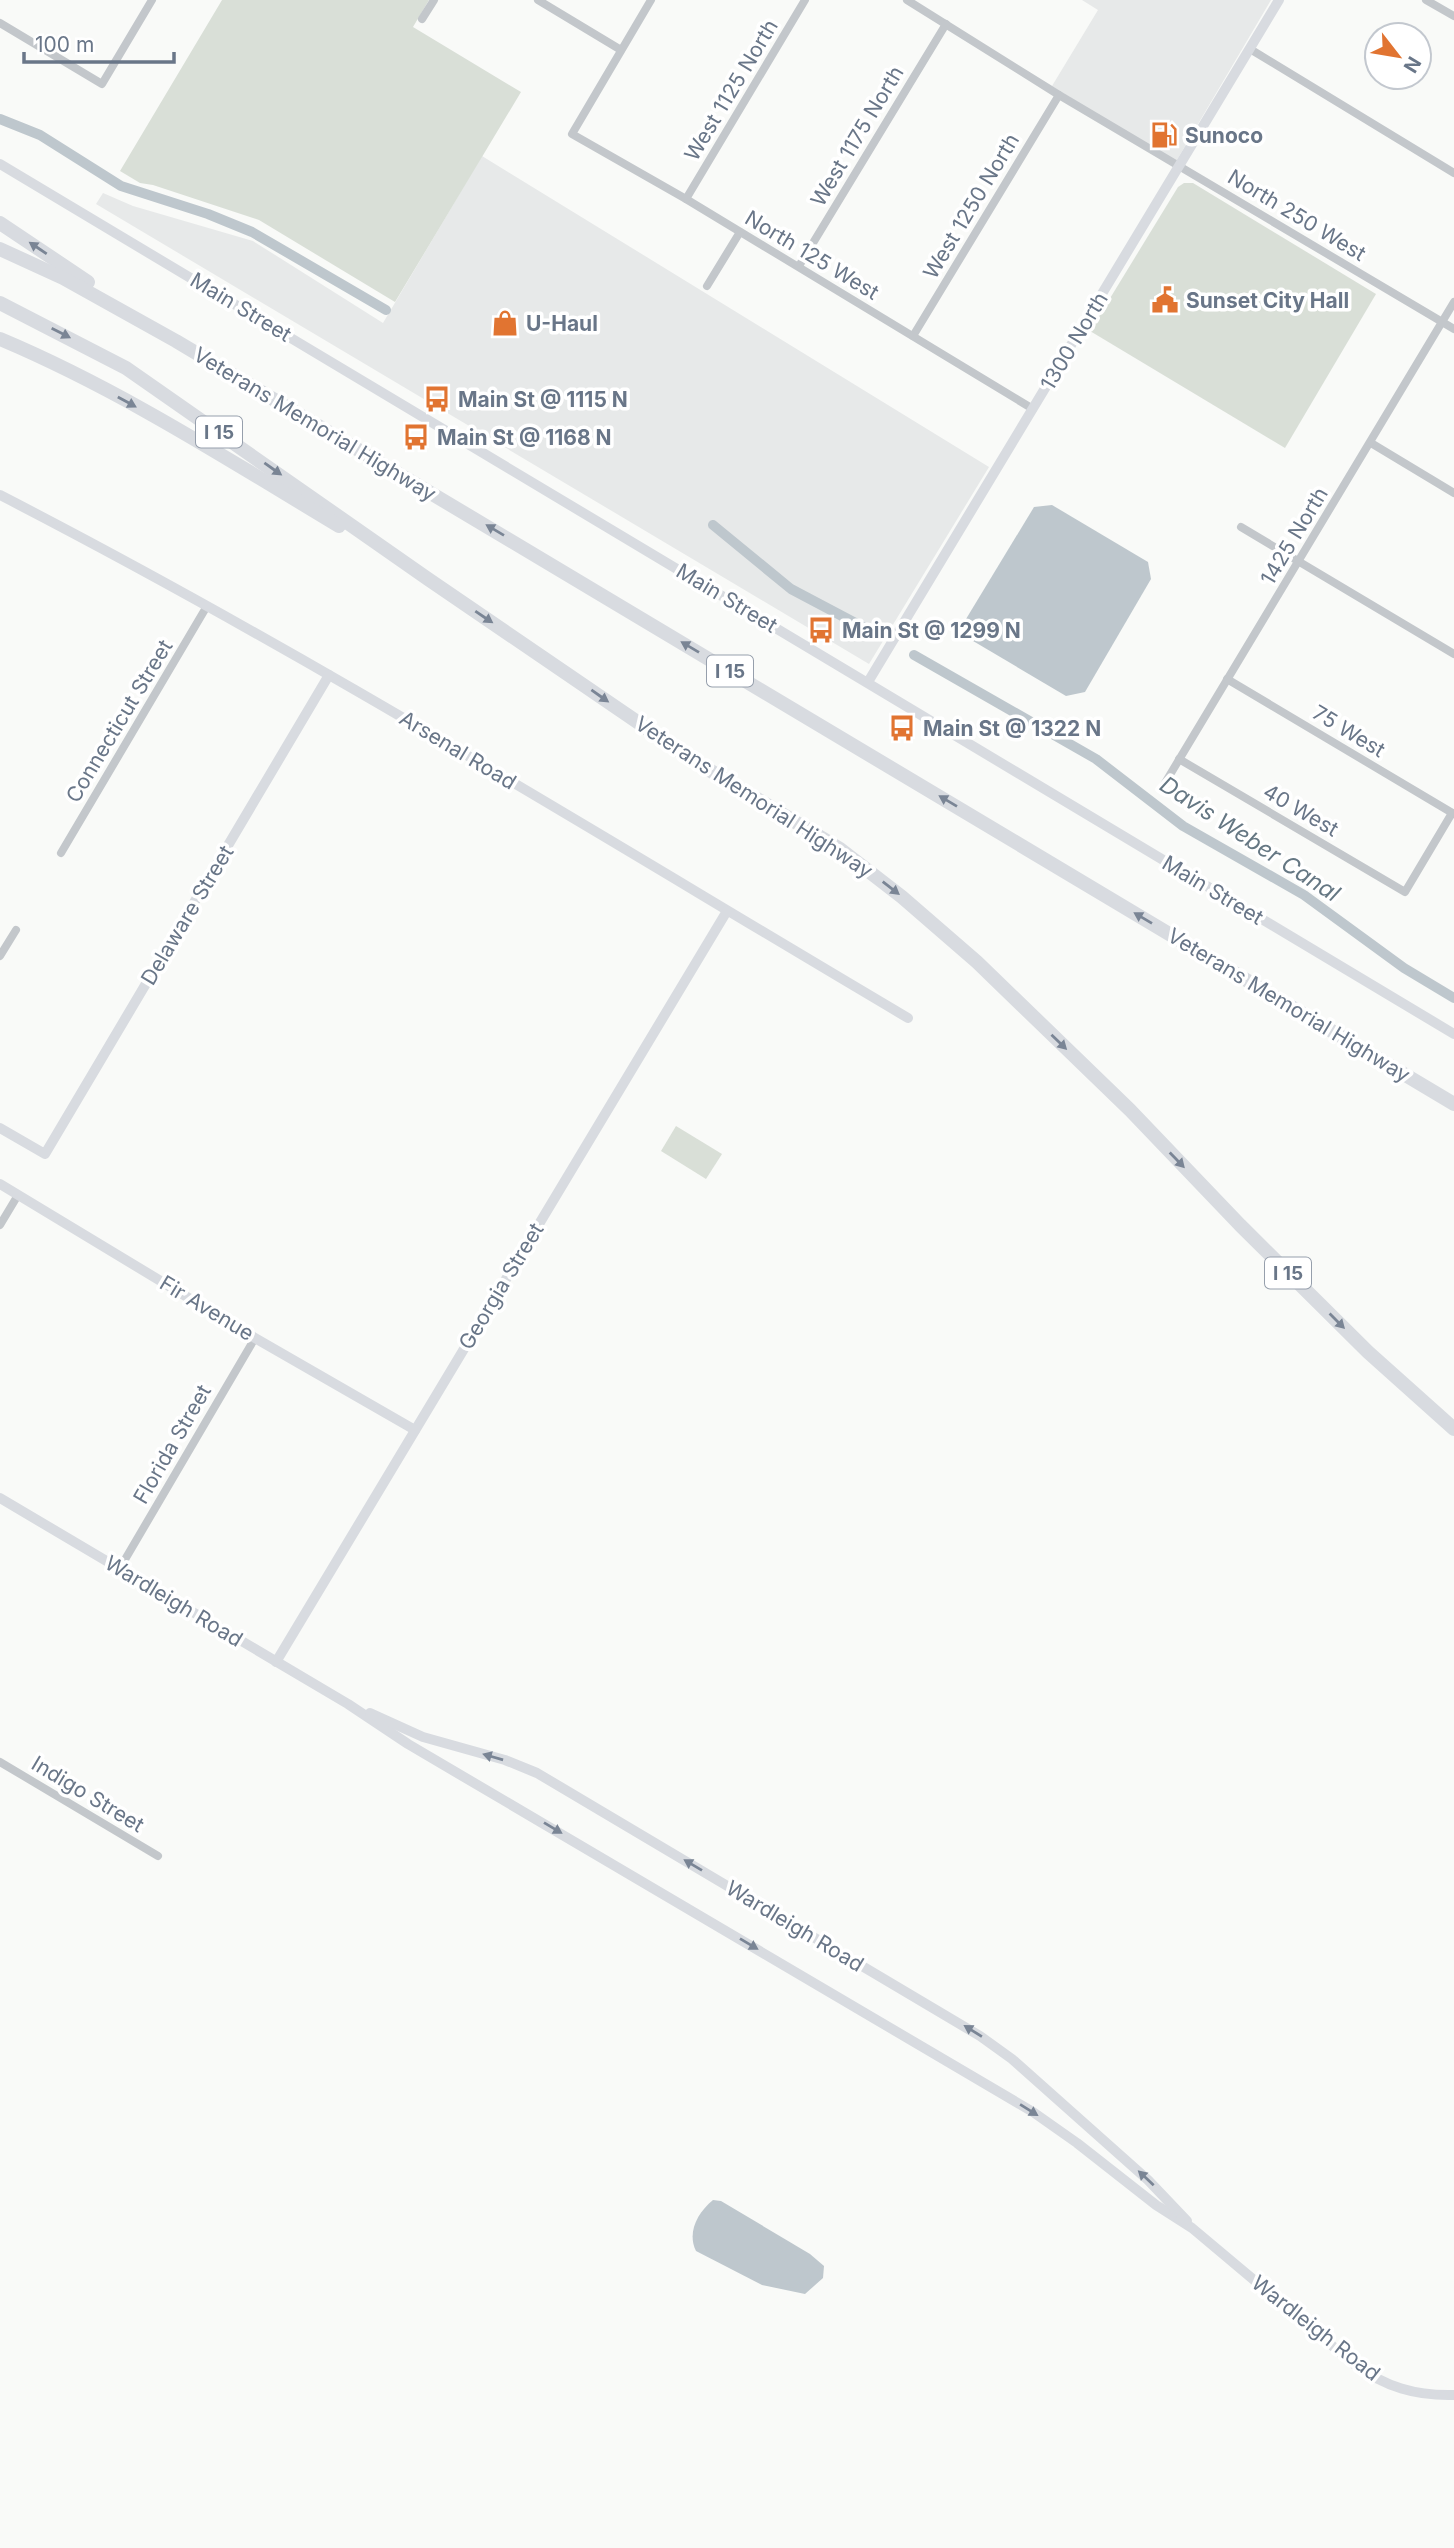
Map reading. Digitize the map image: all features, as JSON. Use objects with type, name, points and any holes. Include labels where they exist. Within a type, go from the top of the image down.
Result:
[{"type":"highway","points":[[0,223],[176,341]]},
{"type":"highway","name":"Veterans Memorial Highway","points":[[0,249],[63,278],[176,341],[1454,1104]]},
{"type":"highway","name":"Veterans Memorial Highway","points":[[0,303],[126,368],[696,762],[840,849],[902,897],[978,962],[1130,1110],[1240,1225],[1368,1352],[1454,1429]]},
{"type":"highway","points":[[0,339],[60,365],[229,460],[428,579]]},
{"type":"main road","name":"1300 North","points":[[868,682],[1279,0]]},
{"type":"main road","name":"Main Street","points":[[0,164],[1454,1034]]},
{"type":"main road","name":"Arsenal Road","points":[[0,495],[207,606],[421,726],[908,1018]]},
{"type":"main road","name":"Delaware Street","points":[[0,1128],[45,1154],[329,675]]},
{"type":"main road","name":"Georgia Street","points":[[276,1661],[727,911]]},
{"type":"main road","name":"Fir Avenue","points":[[0,1184],[255,1338],[415,1430]]},
{"type":"main road","name":"Wardleigh Road","points":[[0,1497],[348,1704],[408,1744],[1033,2112],[1156,2205],[1192,2228],[1364,2371],[1407,2392],[1454,2395]]},
{"type":"main road","name":"Wardleigh Road","points":[[348,1704],[423,1737],[505,1760],[537,1773],[968,2028],[1022,2067],[1149,2180],[1192,2228]]},
{"type":"street","points":[[0,23],[102,84],[152,0]]},
{"type":"street","points":[[422,19],[434,0]]},
{"type":"street","points":[[538,0],[621,50],[651,0]]},
{"type":"street","name":"West 1125 North","points":[[686,199],[805,0]]},
{"type":"street","name":"North 250 West","points":[[907,0],[1059,95],[1454,329]]},
{"type":"street","points":[[1426,0],[1454,16]]},
{"type":"street","name":"West 1175 North","points":[[799,266],[946,24]]},
{"type":"street","points":[[1250,49],[1454,173]]},
{"type":"street","name":"North 125 West","points":[[621,50],[572,134],[799,266],[1033,409]]},
{"type":"street","name":"West 1250 North","points":[[913,336],[1059,95]]},
{"type":"street","points":[[707,286],[740,232]]},
{"type":"street","name":"1425 North","points":[[1161,788],[1454,302]]},
{"type":"street","points":[[1371,443],[1454,493]]},
{"type":"street","points":[[1241,527],[1454,654]]},
{"type":"street","name":"Connecticut Street","points":[[61,853],[207,606]]},
{"type":"street","name":"75 West","points":[[1227,679],[1453,813]]},
{"type":"street","name":"40 West","points":[[1179,759],[1405,892],[1453,813]]},
{"type":"street","points":[[0,956],[16,930]]},
{"type":"street","points":[[0,1225],[18,1195]]},
{"type":"street","name":"Florida Street","points":[[120,1568],[255,1338]]},
{"type":"street","name":"Indigo Street","points":[[0,1762],[158,1856]]},
{"type":"shaded area","points":[[222,0],[429,0],[413,27],[521,92],[395,302],[259,220],[140,183],[120,171]]},
{"type":"shaded area","points":[[1082,0],[1271,0],[1175,163],[1052,86],[1098,10]]},
{"type":"shaded area","points":[[482,156],[989,467],[869,664],[96,204],[103,193],[133,206],[253,241],[383,323]]},
{"type":"shaded area","points":[[1184,183],[1193,183],[1376,294],[1285,448],[1090,331],[1178,187]]},
{"type":"shaded area","points":[[1052,505],[1148,562],[1151,579],[1085,692],[1066,696],[968,638],[966,619],[1034,507]]},
{"type":"shaded area","points":[[676,1126],[722,1154],[706,1179],[661,1151]]},
{"type":"shaded area","points":[[713,2200],[721,2201],[810,2254],[824,2266],[823,2278],[805,2294],[762,2285],[696,2251],[693,2244],[695,2224],[702,2211]]},
{"type":"waterway","name":"Davis Weber Canal","points":[[0,119],[40,135],[121,186],[208,214],[252,232],[386,310]]},
{"type":"waterway","name":"Davis Weber Canal","points":[[713,525],[791,589],[878,635]]},
{"type":"waterway","name":"Davis Weber Canal","points":[[914,655],[1096,759],[1183,826],[1304,895],[1404,968],[1454,998]]},
{"type":"place","name":"Sunoco","points":[[1164,135]]},
{"type":"place","name":"Sunset City Hall","points":[[1165,300]]},
{"type":"place","name":"U-Haul","points":[[505,323]]},
{"type":"place","name":"Main St @ 1115 N","points":[[437,399]]},
{"type":"place","name":"Main St @ 1168 N","points":[[416,437]]},
{"type":"place","name":"Main St @ 1299 N","points":[[821,630]]},
{"type":"place","name":"Main St @ 1322 N","points":[[902,728]]}]
